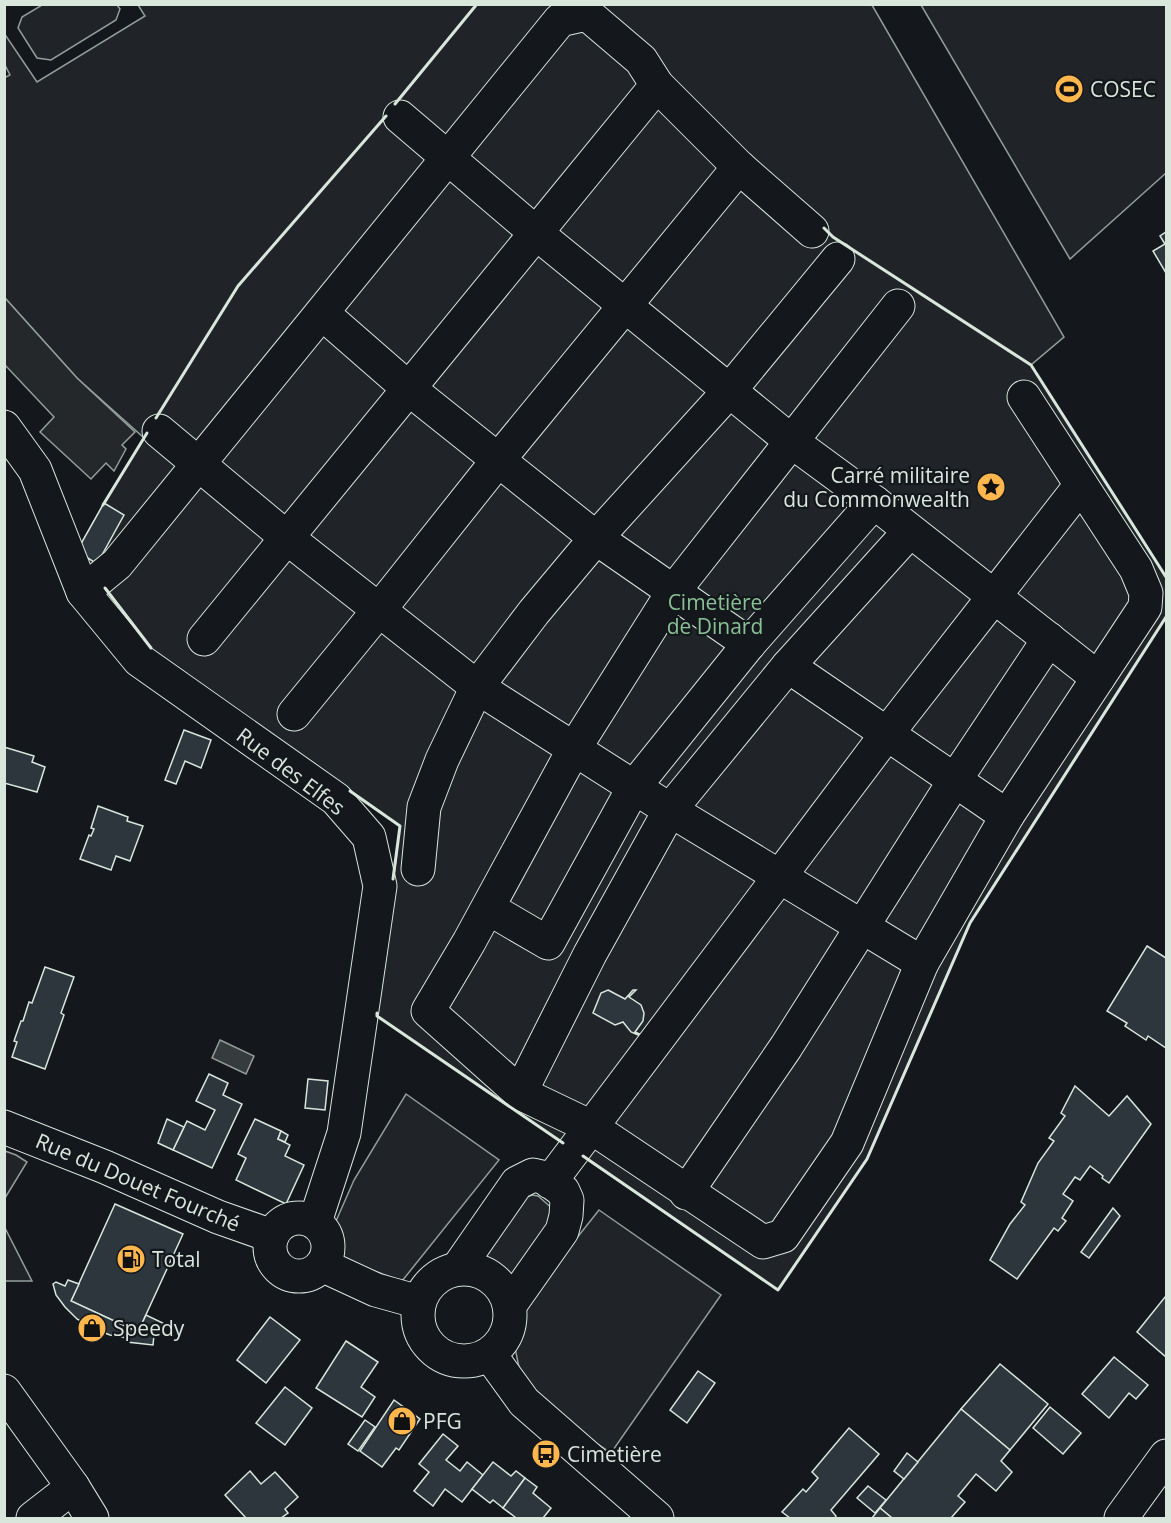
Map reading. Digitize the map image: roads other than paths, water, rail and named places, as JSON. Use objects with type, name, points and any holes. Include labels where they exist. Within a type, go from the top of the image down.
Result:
[{"type":"main road","points":[[83,592],[117,564],[560,20],[587,14],[641,60],[657,85],[739,167],[812,231]]},
{"type":"main road","points":[[204,639],[657,85]]},
{"type":"main road","points":[[400,117],[535,232],[791,441],[874,502],[1098,678]]},
{"type":"main road","points":[[294,714],[499,459],[739,167]]},
{"type":"main road","points":[[418,869],[424,807],[442,760],[477,687],[534,612],[596,538],[730,390],[838,259]]},
{"type":"main road","points":[[898,306],[673,592],[574,749],[488,908],[428,1011],[520,1093],[591,1127],[686,1193],[764,1242],[783,1236],[847,1143],[922,963],[1007,816],[1145,607],[1146,592],[1136,569],[1024,397]]},
{"type":"main road","points":[[322,313],[408,388],[596,538],[749,644]]},
{"type":"main road","name":"Rue des Elfes","points":[[4,427],[35,470],[83,592],[139,660],[336,799],[369,837],[380,886],[374,934],[344,1133],[315,1222]]},
{"type":"main road","points":[[159,431],[198,466],[286,537],[477,687],[779,878],[922,963]]},
{"type":"main road","points":[[550,1182],[886,735],[1081,485]]},
{"type":"main road","points":[[488,908],[548,942],[634,787],[749,644],[874,502]]},
{"type":"main road","points":[[520,1093],[590,954],[670,810],[788,666],[910,531]]},
{"type":"main road","points":[[686,1193],[786,1047],[955,780],[1049,639]]},
{"type":"main road","points":[[788,666],[1007,816]]},
{"type":"main road","name":"Rue du Douet Fourché","points":[[4,1127],[105,1167],[218,1217],[272,1236]]},
{"type":"main road","points":[[458,1268],[518,1183],[532,1175],[546,1178],[563,1191],[567,1200],[562,1231],[510,1305]]},
{"type":"main road","points":[[305,1218],[315,1222],[321,1227],[328,1245],[327,1256],[322,1265],[315,1272],[302,1276],[283,1271],[271,1255],[272,1236],[285,1221],[305,1218]]},
{"type":"main road","points":[[322,1265],[376,1290],[419,1302]]},
{"type":"main road","points":[[458,1268],[474,1269],[489,1275],[501,1285],[510,1305],[509,1329],[502,1343],[482,1359],[466,1362],[450,1360],[436,1352],[422,1334],[418,1319],[419,1302],[429,1283],[442,1274],[458,1268]]},
{"type":"main road","points":[[490,1354],[524,1402],[657,1518]]},
{"type":"main road","points":[[4,1391],[73,1487],[92,1518]]},
{"type":"main road","points":[[1121,1518],[1163,1468]]},
{"type":"main road","points":[[33,1518],[73,1487]]},
{"type":"place","name":"COSEC","points":[[1069,89]]},
{"type":"place","name":"Carré militaire du Commonwealth","points":[[991,487]]},
{"type":"place","name":"Total","points":[[131,1259]]},
{"type":"place","name":"Speedy","points":[[92,1328]]},
{"type":"place","name":"PFG","points":[[402,1421]]},
{"type":"place","name":"Cimetière","points":[[546,1454]]},
{"type":"park label","name":"Cimetière de Dinard","points":[[715,614]]}]
